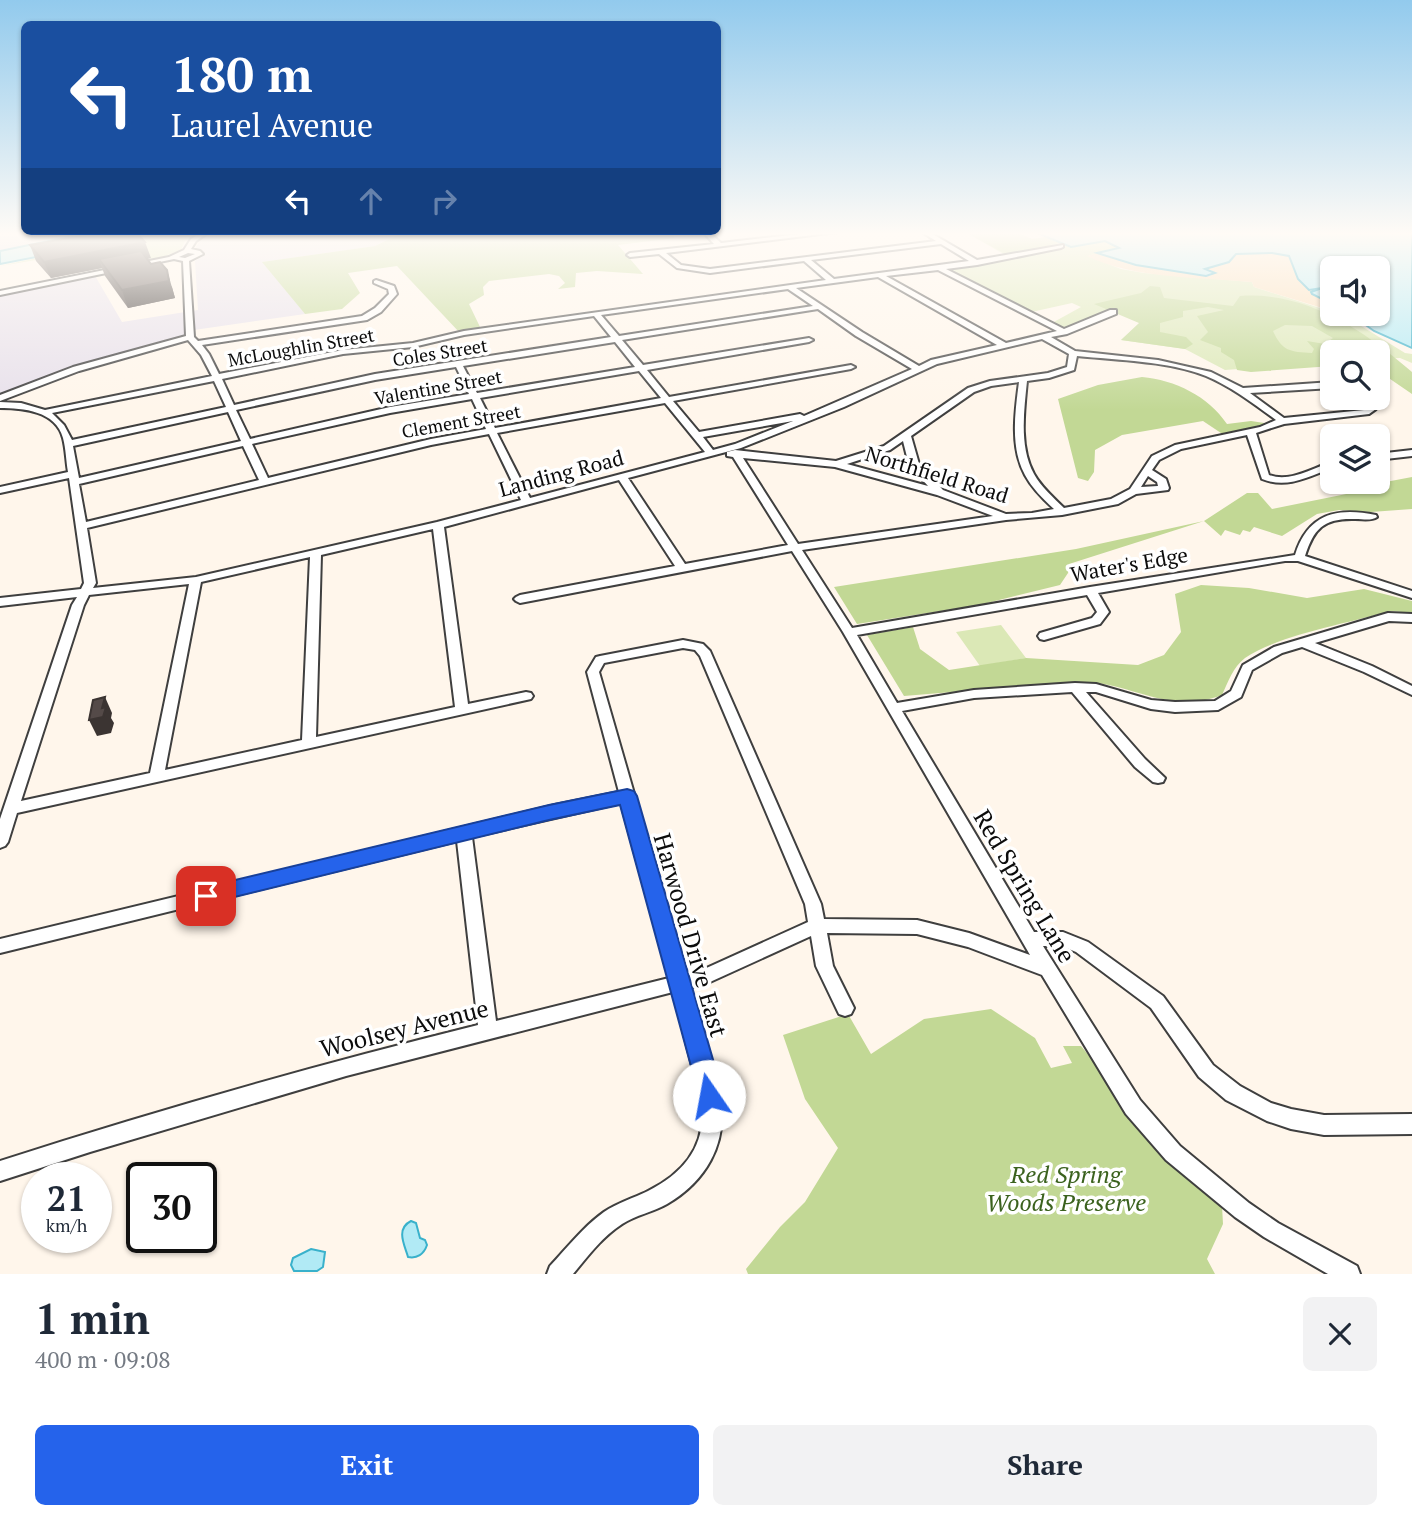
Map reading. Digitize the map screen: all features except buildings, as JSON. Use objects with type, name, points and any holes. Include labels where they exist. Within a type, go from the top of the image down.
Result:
[{"type":"street","points":[[189,291],[193,340],[217,378],[264,481]]},
{"type":"street","points":[[0,398],[76,369],[193,340],[368,316],[378,310],[393,291]]},
{"type":"street","name":"McLoughlin Street","points":[[46,412],[343,352],[413,345],[464,333],[751,291]]},
{"type":"street","points":[[797,291],[917,368]]},
{"type":"street","points":[[907,291],[1005,346]]},
{"type":"street","points":[[985,291],[1064,332]]},
{"type":"street","name":"Coles Street","points":[[68,444],[362,380],[819,307]]},
{"type":"street","name":"Landing Road","points":[[0,602],[196,580],[316,555],[712,454],[818,415],[917,368],[943,359],[1064,332],[1113,312]]},
{"type":"street","points":[[596,314],[712,454]]},
{"type":"street","points":[[1044,337],[1073,353],[1191,369],[1219,378],[1242,391],[1282,421]]},
{"type":"street","name":"Valentine Street","points":[[0,490],[247,443],[390,410],[809,340]]},
{"type":"street","points":[[1071,368],[1073,353]]},
{"type":"street","points":[[836,464],[873,454],[906,435],[971,390],[1049,376],[1071,368],[1118,359]]},
{"type":"street","points":[[459,365],[527,502]]},
{"type":"street","name":"Clement Street","points":[[81,526],[410,446],[851,367]]},
{"type":"street","points":[[1023,380],[1022,451],[1026,465],[1036,483],[1062,512]]},
{"type":"street","points":[[1242,391],[1320,386]]},
{"type":"street","points":[[0,405],[28,406],[46,412],[62,427],[68,444],[90,583],[84,592],[0,842]]},
{"type":"street","points":[[1134,491],[1155,458],[1178,447],[1251,432],[1282,421],[1370,410]]},
{"type":"street","points":[[697,435],[759,422],[818,415]]},
{"type":"street","points":[[1251,432],[1265,477],[1270,480],[1288,480],[1320,469]]},
{"type":"street","points":[[906,435],[914,465],[941,493]]},
{"type":"street","name":"Northfield Road","points":[[712,454],[735,453],[836,464],[941,493],[1005,517],[1062,512],[1114,502],[1134,491],[1164,488],[1162,481],[1146,470]]},
{"type":"street","name":"Red Spring Lane","points":[[735,453],[849,632],[1029,939],[1133,1107],[1173,1153],[1242,1210],[1271,1230],[1349,1274]]},
{"type":"street","points":[[1390,456],[1412,453]]},
{"type":"street","points":[[622,477],[682,568]]},
{"type":"street","points":[[1299,558],[1304,538],[1324,519],[1346,515],[1373,517]]},
{"type":"street","points":[[520,599],[794,548],[1005,517]]},
{"type":"street","points":[[438,525],[462,710]]},
{"type":"street","points":[[309,743],[316,555]]},
{"type":"street","name":"Water's Edge","points":[[849,632],[1245,563],[1299,558],[1412,594]]},
{"type":"street","points":[[158,775],[196,580]]},
{"type":"street","points":[[1044,636],[1096,621],[1101,617],[1103,612],[1090,590]]},
{"type":"street","points":[[893,708],[974,694],[1075,687],[1096,688],[1151,704],[1175,707],[1218,705],[1236,694],[1247,668],[1257,660],[1301,642],[1388,617],[1412,618]]},
{"type":"street","points":[[1301,642],[1368,669],[1412,691]]},
{"type":"street","points":[[595,666],[600,660],[611,656],[682,643],[699,647],[706,654],[813,904],[825,966],[845,1008]]},
{"type":"street","name":"Harwood Drive East","points":[[558,1274],[602,1226],[616,1216],[665,1193],[680,1182],[696,1165],[710,1139],[714,1121],[704,1070],[595,683],[595,666]]},
{"type":"street","points":[[1075,687],[1140,763],[1158,778]]},
{"type":"street","points":[[11,810],[158,775],[526,696]]},
{"type":"street","points":[[0,946],[627,796]]},
{"type":"street","points":[[464,833],[488,1031]]},
{"type":"street","name":"Woolsey Avenue","points":[[0,1171],[333,1071],[704,977],[817,926],[917,928],[969,940],[1047,969]]},
{"type":"street","points":[[1029,939],[1063,939],[1082,947],[1157,1002],[1206,1071],[1233,1093],[1267,1111],[1324,1125],[1412,1124]]},
{"type":"shaded area","points":[[104,291],[122,322],[198,310],[197,291],[287,291],[305,314],[194,330],[194,335],[76,369],[0,398],[0,293]]},
{"type":"green space","points":[[286,291],[360,293],[342,309],[305,314]]},
{"type":"green space","points":[[421,291],[484,291],[484,295],[469,304],[480,327],[460,333]]},
{"type":"green space","points":[[985,291],[1268,291],[1320,308],[1320,326],[1361,326],[1384,340],[1320,340],[1320,363],[1225,370],[1185,349],[1121,340],[1140,323],[1112,310],[1067,329],[1052,323],[1081,307],[1072,303],[1027,313]]},
{"type":"green space","points":[[1143,291],[1162,291],[1164,298],[1233,306],[1240,296],[1264,296],[1288,300],[1320,311],[1320,326],[1350,326],[1371,340],[1330,340],[1333,338],[1312,326],[1285,325],[1273,331],[1280,343],[1288,349],[1312,353],[1314,349],[1307,341],[1320,343],[1320,367],[1251,372],[1237,370],[1234,360],[1221,352],[1221,348],[1200,340],[1208,332],[1197,316],[1224,310],[1208,307],[1183,311],[1183,317],[1160,323],[1160,332],[1186,337],[1193,344],[1185,349],[1121,340],[1139,323],[1094,304]]},
{"type":"green space","points":[[1390,344],[1412,354],[1412,363],[1400,358],[1390,358]]},
{"type":"green space","points":[[1390,353],[1412,372],[1412,394],[1390,379]]},
{"type":"green space","points":[[1142,377],[1167,382],[1190,391],[1210,405],[1227,424],[1251,421],[1271,424],[1224,435],[1203,421],[1122,435],[1095,450],[1094,472],[1088,481],[1078,478],[1058,399],[1098,385]]},
{"type":"green space","points":[[1412,477],[1412,509],[1371,512],[1339,510],[1317,514],[1282,536],[1254,527],[1250,532],[1243,530],[1240,535],[1225,530],[1221,536],[1204,521],[1247,493],[1258,493],[1272,509],[1346,494],[1390,494],[1390,481]]},
{"type":"green space","points":[[1204,521],[1069,564],[1068,573],[1060,585],[979,605],[857,624],[834,587],[1076,549]]},
{"type":"green space","points":[[1201,585],[1249,588],[1307,598],[1364,589],[1412,601],[1412,613],[1391,611],[1275,643],[1245,658],[1231,675],[1222,695],[1189,702],[1159,698],[1098,683],[1070,682],[904,696],[867,635],[913,627],[920,649],[949,670],[1026,658],[1138,665],[1164,655],[1181,632],[1175,594]]},
{"type":"green space","points":[[1001,625],[1026,658],[980,666],[956,632]]},
{"type":"green space","name":"Red Spring Woods Preserve","points":[[991,1009],[1035,1038],[1051,1068],[1072,1063],[1063,1046],[1081,1046],[1101,1070],[1124,1112],[1222,1206],[1223,1224],[1207,1259],[1215,1274],[748,1274],[746,1269],[780,1227],[805,1202],[838,1148],[805,1099],[783,1035],[848,1014],[871,1054],[924,1019]]},
{"type":"sand","points":[[1268,291],[1315,291],[1311,293],[1320,298],[1320,307]]},
{"type":"water","points":[[1313,291],[1320,291],[1320,298],[1312,294]]},
{"type":"water","points":[[1390,291],[1412,291],[1412,348],[1367,326],[1390,326]]},
{"type":"water","points":[[411,1221],[416,1223],[420,1238],[425,1240],[427,1245],[420,1255],[408,1257],[402,1233],[406,1224]]},
{"type":"water","points":[[311,1249],[325,1252],[323,1267],[317,1271],[294,1271],[291,1265],[293,1258]]},
{"type":"route","points":[[206,896],[549,812],[627,796],[709,1096]]}]
